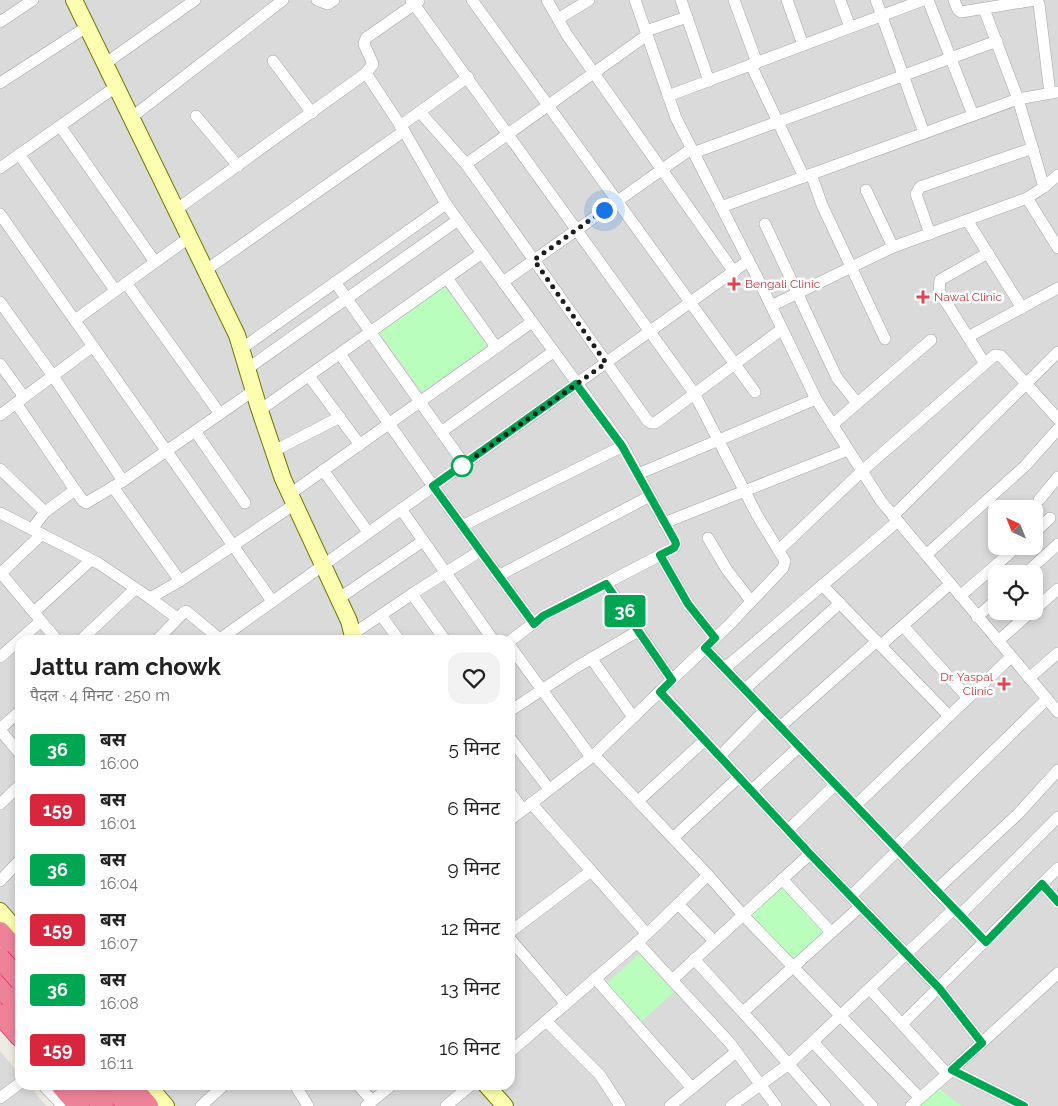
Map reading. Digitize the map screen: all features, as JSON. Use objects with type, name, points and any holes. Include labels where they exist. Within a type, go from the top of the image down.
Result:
[{"type":"highway","points":[[10,945],[15,963]]},
{"type":"highway","points":[[0,986],[15,1003]]},
{"type":"highway","points":[[0,1014],[15,1031]]},
{"type":"highway","points":[[65,1090],[79,1106]]},
{"type":"highway","points":[[89,1090],[103,1106]]},
{"type":"highway","points":[[114,1090],[128,1106]]},
{"type":"highway","points":[[134,1090],[148,1106]]},
{"type":"street","points":[[0,22],[33,0]]},
{"type":"street","points":[[74,0],[237,335],[260,410],[292,499],[323,564],[352,635]]},
{"type":"street","points":[[106,63],[195,0]]},
{"type":"street","points":[[132,117],[283,0]]},
{"type":"street","points":[[317,0],[328,4],[334,0]]},
{"type":"street","points":[[472,0],[756,392]]},
{"type":"street","points":[[547,0],[567,35],[734,272]]},
{"type":"street","points":[[558,19],[589,0]]},
{"type":"street","points":[[635,0],[676,118],[816,399],[881,502],[1058,712]]},
{"type":"street","points":[[681,0],[709,81]]},
{"type":"street","points":[[734,0],[754,64],[777,122],[808,175],[885,339]]},
{"type":"street","points":[[787,0],[803,45]]},
{"type":"street","points":[[840,0],[850,27]]},
{"type":"street","points":[[876,0],[924,133]]},
{"type":"street","points":[[668,96],[882,15],[928,0],[973,115]]},
{"type":"street","points":[[721,207],[1018,99],[1056,94],[1039,4],[1036,0],[984,10],[961,12],[958,10],[954,0]]},
{"type":"street","points":[[177,209],[312,114],[366,73],[373,64],[364,44],[366,38],[415,1],[694,393],[757,514],[784,557],[784,568],[705,648],[593,756],[515,816]]},
{"type":"street","points":[[984,10],[1018,99],[1044,187]]},
{"type":"street","points":[[466,164],[647,33],[687,17]]},
{"type":"street","points":[[0,83],[88,26]]},
{"type":"street","points":[[503,282],[692,151],[777,122],[997,41]]},
{"type":"street","points":[[272,61],[312,114]]},
{"type":"street","points":[[366,73],[402,128],[446,204],[622,446],[676,544],[674,548],[543,616],[515,637]]},
{"type":"street","points":[[206,270],[402,128],[420,112],[468,77]]},
{"type":"street","points":[[0,168],[117,86]]},
{"type":"street","points":[[420,112],[466,164],[606,363],[651,423],[655,423],[782,330]]},
{"type":"street","points":[[196,116],[238,166]]},
{"type":"street","points":[[60,126],[155,262]]},
{"type":"street","points":[[930,234],[916,194],[920,187],[1033,148]]},
{"type":"street","points":[[19,154],[115,290]]},
{"type":"street","points":[[771,306],[893,248],[1027,198],[1044,187],[1058,174]]},
{"type":"street","points":[[866,190],[893,248]]},
{"type":"street","points":[[1027,198],[1058,248]]},
{"type":"street","points":[[241,349],[446,204]]},
{"type":"street","points":[[0,214],[272,601]]},
{"type":"street","points":[[247,369],[458,220]]},
{"type":"street","points":[[967,220],[1022,308]]},
{"type":"street","points":[[765,224],[837,378],[857,403]]},
{"type":"street","points":[[74,320],[190,236]]},
{"type":"street","points":[[260,410],[482,253]]},
{"type":"street","points":[[984,364],[939,291],[940,280],[988,253]]},
{"type":"street","points":[[228,635],[323,564],[748,261]]},
{"type":"street","points":[[447,278],[496,348]]},
{"type":"street","points":[[126,282],[220,414]]},
{"type":"street","points":[[335,282],[464,464]]},
{"type":"street","points":[[968,337],[1058,288]]},
{"type":"street","points":[[0,302],[53,376],[118,484],[180,581]]},
{"type":"street","points":[[150,598],[180,581],[233,546],[292,499],[324,470],[532,322]]},
{"type":"street","points":[[832,425],[931,340]]},
{"type":"street","points":[[0,415],[93,346]]},
{"type":"street","points":[[441,432],[553,352]]},
{"type":"street","points":[[725,668],[895,519],[1058,352]]},
{"type":"street","points":[[340,354],[534,624]]},
{"type":"street","points":[[779,550],[862,471],[984,364],[999,354],[1058,419]]},
{"type":"street","points":[[0,364],[75,490],[83,502],[86,503],[118,484],[254,391]]},
{"type":"street","points":[[309,376],[360,445]]},
{"type":"street","points":[[638,474],[816,399]]},
{"type":"street","points":[[274,451],[340,417]]},
{"type":"street","points":[[926,555],[1025,466],[1058,428]]},
{"type":"street","points":[[195,431],[245,503]]},
{"type":"street","points":[[462,526],[622,446]]},
{"type":"street","points":[[664,523],[848,450]]},
{"type":"street","points":[[0,469],[45,512]]},
{"type":"street","points":[[324,470],[368,532]]},
{"type":"street","points":[[1039,500],[1058,477]]},
{"type":"street","points":[[54,635],[0,573],[37,531],[45,512],[75,490]]},
{"type":"street","points":[[498,576],[650,496]]},
{"type":"street","points":[[401,509],[489,635]]},
{"type":"street","points":[[0,513],[91,560],[178,618]]},
{"type":"street","points":[[1043,525],[1050,518]]},
{"type":"street","points":[[708,538],[726,570],[752,601]]},
{"type":"street","points":[[338,599],[423,541]]},
{"type":"street","points":[[1035,565],[1058,544]]},
{"type":"street","points":[[356,635],[412,594],[480,551]]},
{"type":"street","points":[[660,555],[688,604],[715,638]]},
{"type":"street","points":[[960,596],[1008,555]]},
{"type":"street","points":[[20,635],[91,560]]},
{"type":"street","points":[[606,584],[672,680]]},
{"type":"street","points":[[822,584],[949,716]]},
{"type":"street","points":[[781,726],[903,626],[950,584]]},
{"type":"street","points":[[86,635],[135,589]]},
{"type":"street","points":[[1043,602],[1058,589]]},
{"type":"street","points":[[412,594],[441,635]]},
{"type":"street","points":[[745,689],[840,603]]},
{"type":"street","points":[[977,617],[988,607]]},
{"type":"street","points":[[162,635],[184,612],[189,612],[215,635]]},
{"type":"street","points":[[380,616],[395,635]]},
{"type":"street","points":[[998,641],[1022,620]]},
{"type":"street","points":[[903,626],[968,698]]},
{"type":"street","points":[[515,708],[591,658],[638,631]]},
{"type":"street","points":[[0,657],[15,641]]},
{"type":"street","points":[[705,648],[986,942]]},
{"type":"street","points":[[515,653],[541,690],[593,756],[638,801],[743,915],[840,1016],[916,1102],[1058,973]]},
{"type":"street","points":[[1029,678],[1058,653]]},
{"type":"street","points":[[856,805],[1011,657]]},
{"type":"street","points":[[591,658],[633,717]]},
{"type":"street","points":[[660,692],[810,854],[939,988],[982,1043]]},
{"type":"street","points":[[851,896],[1047,699]]},
{"type":"street","points":[[720,756],[765,710]]},
{"type":"street","points":[[15,716],[0,729],[15,748]]},
{"type":"street","points":[[638,801],[705,740]]},
{"type":"street","points":[[515,745],[549,789]]},
{"type":"street","points":[[752,790],[800,746]]},
{"type":"street","points":[[936,890],[1018,814],[1058,770]]},
{"type":"street","points":[[673,838],[739,777]]},
{"type":"street","points":[[788,830],[836,784]]},
{"type":"street","points":[[0,804],[15,789]]},
{"type":"street","points":[[515,796],[591,871],[647,934]]},
{"type":"street","points":[[731,1106],[789,1064],[907,954],[957,912],[1058,817]]},
{"type":"street","points":[[672,980],[810,854]]},
{"type":"street","points":[[0,881],[15,865]]},
{"type":"street","points":[[902,1024],[1058,868]]},
{"type":"street","points":[[515,928],[591,871]]},
{"type":"street","points":[[515,1048],[647,934],[708,875]]},
{"type":"street","points":[[782,880],[831,932]]},
{"type":"street","points":[[1042,884],[1058,902]]},
{"type":"street","points":[[678,904],[714,941]]},
{"type":"street","points":[[743,1012],[860,906]]},
{"type":"street","points":[[0,911],[10,945]]},
{"type":"street","points":[[637,942],[736,1052],[776,1106]]},
{"type":"street","points":[[515,945],[566,1004]]},
{"type":"street","points":[[694,959],[825,1106]]},
{"type":"street","points":[[595,978],[692,1088]]},
{"type":"street","points":[[870,989],[950,1072],[1024,1106]]},
{"type":"street","points":[[546,1021],[600,1075],[620,1106]]},
{"type":"street","points":[[813,1042],[872,1106]]},
{"type":"street","points":[[670,1106],[736,1052]]},
{"type":"street","points":[[0,1098],[15,1087]]},
{"type":"street","points":[[48,1090],[63,1106]]},
{"type":"street","points":[[152,1090],[166,1106]]},
{"type":"street","points":[[201,1106],[219,1090]]},
{"type":"street","points":[[298,1090],[308,1106]]},
{"type":"street","points":[[361,1090],[369,1103],[386,1090]]},
{"type":"street","points":[[446,1106],[465,1090]]},
{"type":"street","points":[[491,1090],[505,1106]]},
{"type":"shaded area","points":[[0,0],[1058,0],[1058,1106],[170,1106],[156,1090],[515,1090],[515,635],[15,635],[15,920],[0,902]]},
{"type":"shaded area","points":[[0,1051],[15,1069],[15,1090],[33,1090],[46,1106],[0,1106]]},
{"type":"green space","points":[[444,286],[487,346],[422,392],[379,332]]},
{"type":"green space","points":[[781,886],[823,931],[794,959],[751,915]]},
{"type":"green space","points":[[639,954],[674,992],[642,1021],[607,983]]},
{"type":"green space","points":[[937,1087],[961,1106],[916,1106]]},
{"type":"bus line","name":"36","points":[[1024,1106],[952,1070],[982,1043],[939,988],[810,854],[660,692],[672,680],[606,584],[543,616],[534,624],[433,486],[576,384],[622,446],[675,541],[674,548],[660,555],[688,604],[715,638],[705,648],[986,942],[1042,884],[1058,902]]},
{"type":"place","name":"Bengali Clinic","points":[[734,284]]},
{"type":"place","name":"Nawal Clinic","points":[[923,297]]},
{"type":"place","name":"Dr. Yaspal Clinic","points":[[1004,684]]},
{"type":"route","points":[[462,466],[606,363],[534,260],[604,210]]}]
